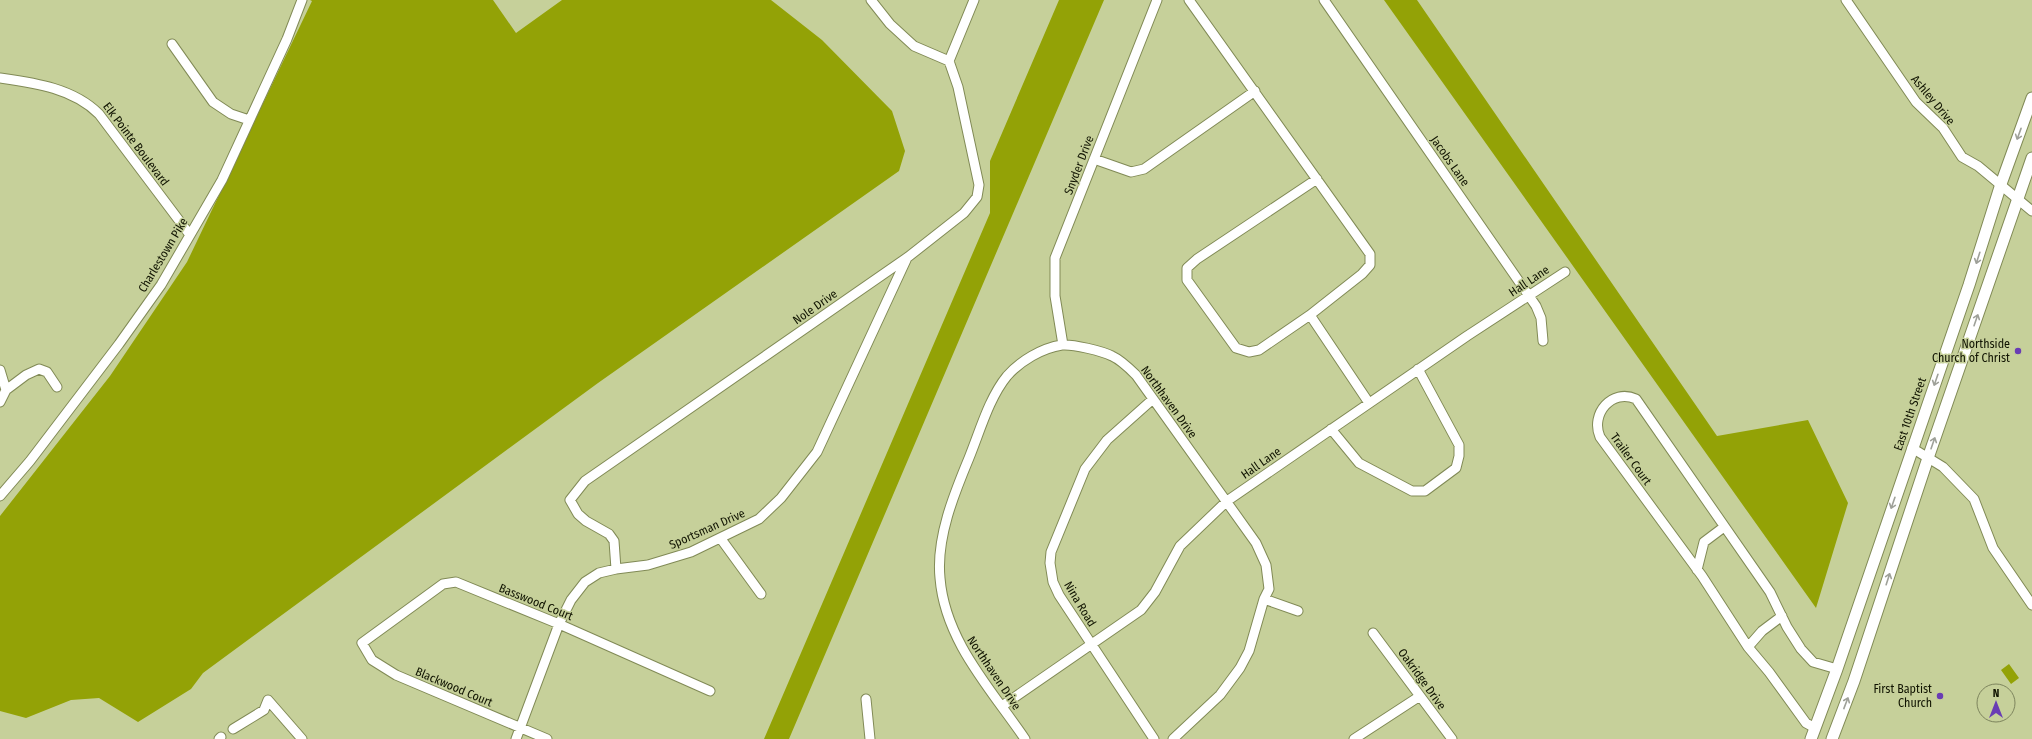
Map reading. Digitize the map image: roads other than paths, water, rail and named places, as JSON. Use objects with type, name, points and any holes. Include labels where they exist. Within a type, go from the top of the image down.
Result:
[{"type":"main road","name":"East 10th Street","points":[[1811,739],[1837,669],[1969,284],[2001,184],[2032,98]]},
{"type":"main road","points":[[1832,739],[1854,680],[1928,458],[2032,158]]},
{"type":"street","points":[[871,0],[890,24],[914,46],[949,61],[974,0]]},
{"type":"street","name":"Snyder Drive","points":[[1063,345],[1055,296],[1055,258],[1157,0]]},
{"type":"street","points":[[1190,0],[1256,91],[1370,254],[1370,265],[1362,274],[1310,315],[1259,350],[1249,352],[1236,348],[1186,280],[1187,268],[1197,259],[1317,180]]},
{"type":"street","name":"Jacobs Lane","points":[[1324,0],[1529,297],[1541,318],[1543,341]]},
{"type":"street","name":"Ashley Drive","points":[[1846,0],[1916,102],[1943,128],[1962,157],[1978,166],[2001,184],[2017,200],[2032,210]]},
{"type":"street","name":"Charlestown Pike","points":[[0,496],[30,460],[119,344],[161,285],[222,180],[287,39],[300,1]]},
{"type":"street","points":[[172,44],[213,102],[231,114],[249,120]]},
{"type":"street","name":"Nole Drive","points":[[616,569],[614,541],[602,528],[586,521],[578,514],[570,500],[585,481],[908,257],[964,212],[977,197],[979,185],[958,87],[949,61]]},
{"type":"street","name":"Elk Pointe Boulevard","points":[[0,78],[24,81],[64,91],[91,105],[190,235]]},
{"type":"street","points":[[1094,159],[1131,172],[1144,169],[1256,91]]},
{"type":"street","name":"Sportsman Drive","points":[[516,739],[521,729],[558,624],[571,600],[585,582],[599,573],[616,569],[648,565],[691,552],[721,539],[759,519],[781,498],[817,452],[900,270],[908,257]]},
{"type":"street","name":"Hall Lane","points":[[1002,706],[1092,646],[1148,604],[1180,546],[1227,501],[1418,369],[1565,272]]},
{"type":"street","points":[[1310,315],[1369,403]]},
{"type":"street","name":"Northhaven Drive","points":[[1025,739],[976,670],[949,624],[940,577],[940,552],[952,498],[993,400],[1007,376],[1034,354],[1063,345],[1096,350],[1112,356],[1136,375],[1256,543],[1266,565],[1269,589],[1264,599],[1249,651],[1240,668],[1220,695],[1173,739]]},
{"type":"street","points":[[0,402],[6,390],[26,375],[39,369],[47,372],[57,387]]},
{"type":"street","points":[[1331,429],[1358,463],[1412,491],[1425,491],[1456,468],[1459,456],[1459,445],[1418,369]]},
{"type":"street","points":[[0,370],[6,390]]},
{"type":"street","name":"Trailer Court","points":[[1816,728],[1806,723],[1769,672],[1748,647],[1697,570],[1600,437],[1597,424],[1606,404],[1617,396],[1623,395],[1636,399],[1770,592],[1793,638],[1813,662],[1837,669]]},
{"type":"street","name":"Nina Road","points":[[1153,399],[1107,440],[1085,469],[1050,552],[1050,563],[1053,582],[1059,595],[1154,739]]},
{"type":"street","points":[[1912,448],[1943,468],[1974,499],[1992,548],[2032,605]]},
{"type":"street","points":[[1697,570],[1704,542],[1724,527]]},
{"type":"street","points":[[721,539],[761,594]]},
{"type":"street","name":"Basswood Court","points":[[362,643],[443,584],[456,582],[558,624],[710,691]]},
{"type":"street","points":[[1264,599],[1298,611]]},
{"type":"street","points":[[1748,647],[1762,631],[1782,616]]},
{"type":"street","name":"Oakridge Drive","points":[[1373,633],[1452,739]]},
{"type":"street","name":"Blackwood Court","points":[[362,643],[372,660],[396,674],[547,739]]},
{"type":"street","points":[[1354,739],[1420,696]]},
{"type":"street","points":[[866,699],[870,739]]},
{"type":"street","points":[[233,729],[264,710],[268,700],[302,739]]},
{"type":"place","name":"Northside Church of Christ","points":[[2018,351]]},
{"type":"place","name":"First Baptist Church","points":[[1940,696]]}]
